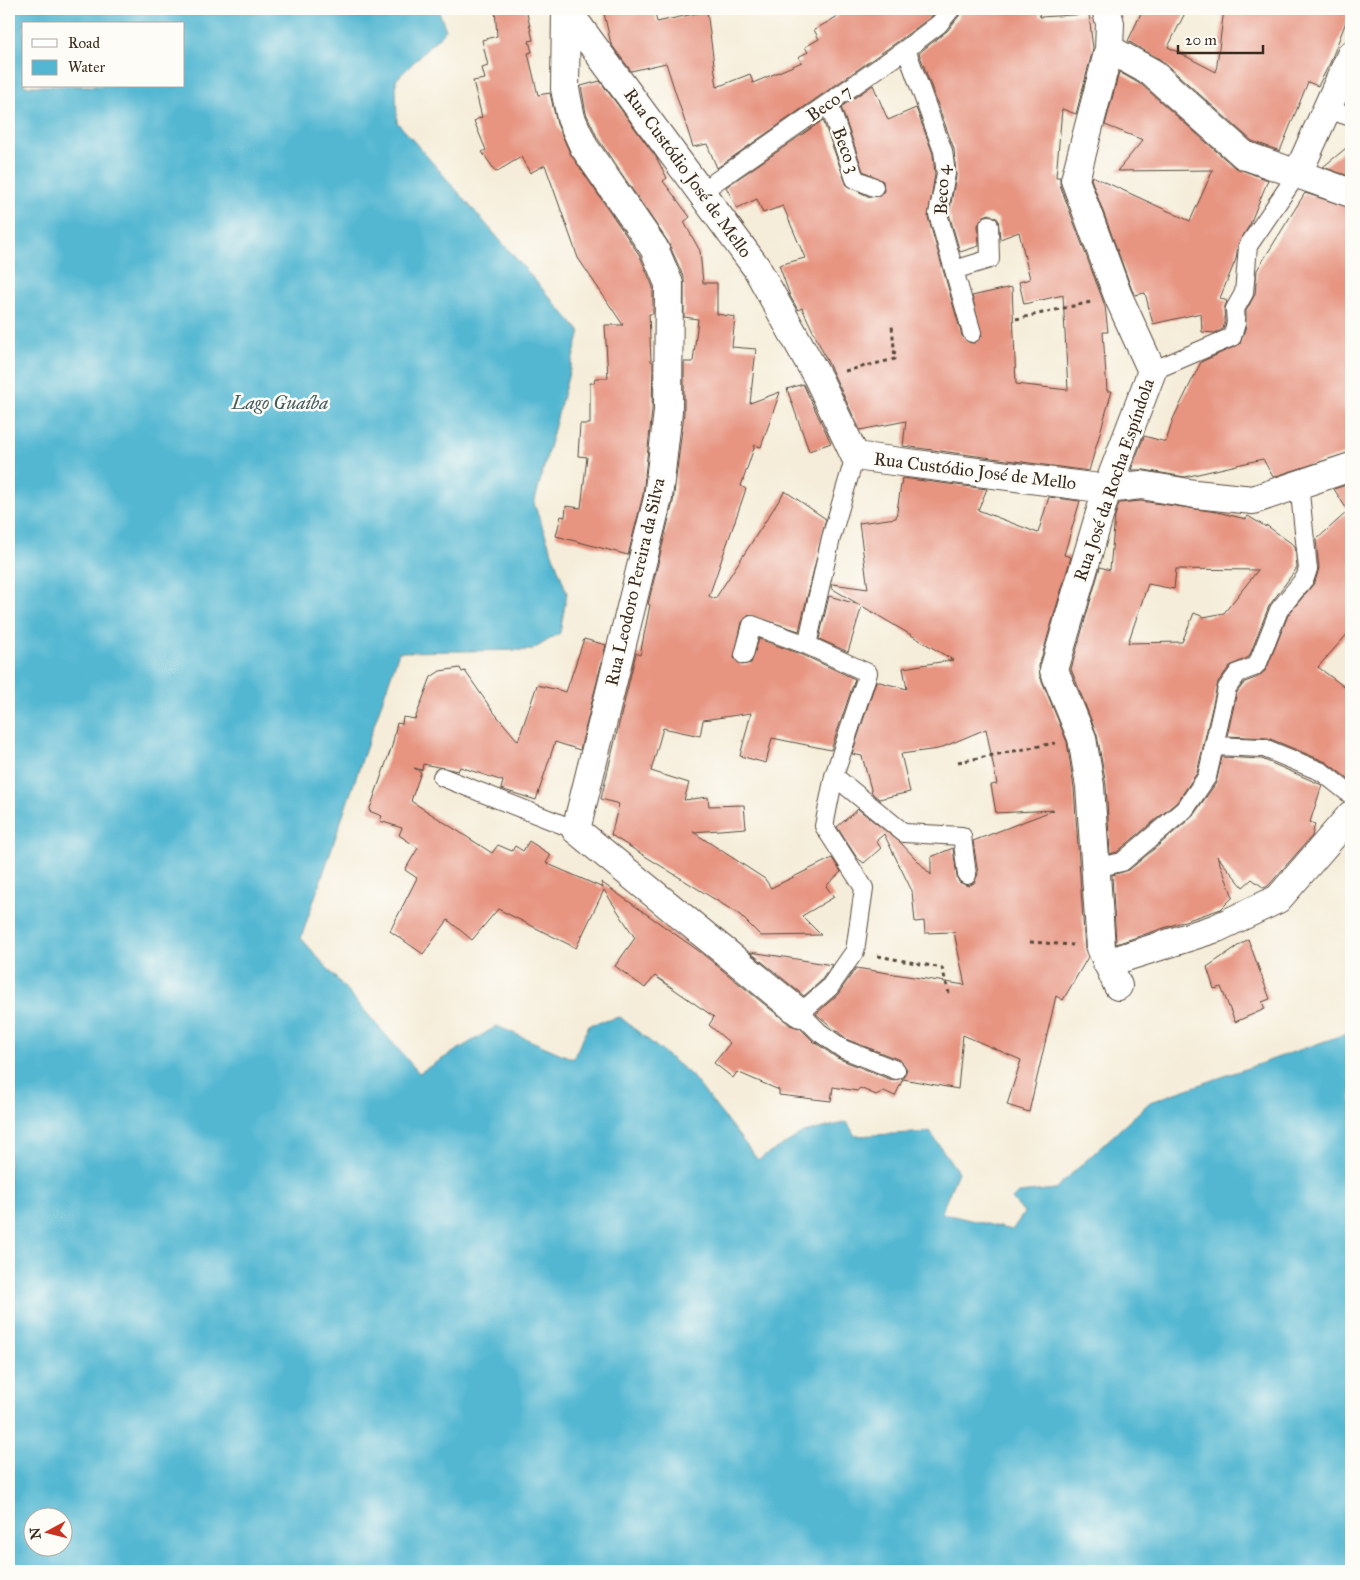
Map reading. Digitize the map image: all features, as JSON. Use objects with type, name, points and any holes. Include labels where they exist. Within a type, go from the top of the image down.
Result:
[{"type":"street","name":"Rua Custódio José de Mello","points":[[566,9],[756,268],[818,378],[855,456],[1107,489],[1141,485],[1195,494],[1253,500],[1351,467]]},
{"type":"street","name":"Rua Leodoro Pereira da Silva","points":[[566,9],[565,89],[571,118],[584,147],[654,248],[669,284],[668,411],[658,498],[576,830]]},
{"type":"street","name":"Rua José da Rocha Espíndola","points":[[1106,9],[1110,23],[1109,49],[1075,180],[1118,296],[1152,371],[1107,489],[1054,670],[1082,738],[1090,786],[1095,868],[1109,966]]},
{"type":"street","points":[[1109,49],[1151,72],[1244,155],[1351,193]]},
{"type":"street","points":[[1298,173],[1339,113],[1351,55]]},
{"type":"street","points":[[1109,966],[1216,928],[1278,899],[1351,815]]},
{"type":"street","points":[[576,830],[800,1013]]},
{"type":"lane","name":"Beco 7","points":[[702,192],[906,49],[939,24],[951,9]]},
{"type":"lane","name":"Beco 4","points":[[906,49],[943,151],[946,174],[938,214],[972,333]]},
{"type":"lane","name":"Beco 3","points":[[829,104],[855,179],[874,187]]},
{"type":"lane","points":[[1152,371],[1232,337],[1236,323],[1235,309],[1244,293],[1248,246],[1298,173]]},
{"type":"lane","points":[[954,270],[990,259],[989,225]]},
{"type":"lane","points":[[807,645],[831,538],[855,456]]},
{"type":"lane","points":[[1095,868],[1122,862],[1185,809],[1207,777],[1228,688],[1238,673],[1254,667],[1258,663],[1279,610],[1307,574],[1308,565],[1299,484]]},
{"type":"lane","points":[[744,655],[752,625],[807,645],[868,673],[834,776],[824,826],[864,888],[855,952],[830,988],[800,1013],[819,1032],[843,1049],[896,1070]]},
{"type":"lane","points":[[1214,746],[1264,748],[1322,772],[1351,796]]},
{"type":"lane","points":[[834,776],[904,833],[962,836],[967,875]]},
{"type":"lane","points":[[442,777],[576,830]]},
{"type":"path","points":[[1016,319],[1118,296]]},
{"type":"path","points":[[818,378],[895,359],[892,325]]},
{"type":"path","points":[[958,762],[1082,738]]},
{"type":"path","points":[[1030,942],[1109,966]]},
{"type":"path","points":[[855,952],[942,968],[949,993]]},
{"type":"water","name":"Lago Guaíba","points":[[9,9],[438,9],[446,30],[396,80],[397,122],[580,332],[534,504],[567,593],[560,633],[532,650],[399,652],[301,938],[419,1073],[497,1026],[573,1059],[589,1025],[620,1017],[691,1075],[758,1160],[803,1133],[847,1122],[855,1136],[930,1132],[958,1172],[941,1213],[1012,1230],[1024,1213],[1012,1199],[1019,1193],[1055,1189],[1150,1102],[1351,1032],[1351,1571],[9,1571]]},
{"type":"building","points":[[495,9],[526,9],[533,40],[529,41],[532,52],[528,53],[538,95],[550,93],[557,124],[570,153],[640,256],[653,287],[653,314],[649,314],[651,361],[653,362],[652,410],[643,495],[628,555],[556,536],[561,516],[565,517],[566,506],[581,508],[587,457],[578,456],[580,424],[590,424],[590,383],[594,383],[595,378],[608,378],[605,325],[623,325],[578,258],[545,165],[530,173],[521,157],[496,172],[482,152],[486,150],[474,121],[482,117],[473,81],[485,79],[482,68],[488,66],[482,40],[497,36]]},
{"type":"building","points":[[603,9],[654,9],[657,22],[707,11],[717,87],[750,74],[753,83],[802,62],[798,57],[808,52],[805,47],[819,39],[814,30],[838,16],[833,9],[938,9],[932,16],[900,40],[717,168],[707,144],[693,147],[666,63],[631,71],[611,44]]},
{"type":"building","points":[[961,9],[1038,9],[1040,17],[1089,14],[1093,49],[1076,114],[1062,109],[1056,177],[1060,177],[1060,185],[1105,306],[1108,332],[1103,332],[1107,391],[1112,391],[1089,471],[903,446],[906,421],[860,430],[802,308],[798,310],[790,296],[779,265],[805,258],[783,206],[763,213],[757,199],[737,208],[726,187],[823,120],[847,186],[870,197],[880,196],[884,191],[883,181],[863,171],[841,107],[873,85],[888,120],[916,108],[933,154],[935,174],[928,217],[962,336],[970,343],[975,343],[982,336],[972,296],[1012,287],[1016,384],[1068,390],[1063,295],[1024,304],[1019,282],[1030,279],[1019,232],[1000,239],[998,219],[989,214],[984,216],[978,225],[979,246],[960,252],[949,214],[956,176],[954,149],[919,53],[947,31],[959,16]]},
{"type":"building","points":[[1143,9],[1187,9],[1168,47],[1216,72],[1224,9],[1351,9],[1330,63],[1318,86],[1308,82],[1280,151],[1252,141],[1161,60],[1128,41]]},
{"type":"building","points":[[1119,72],[1142,85],[1234,167],[1268,180],[1250,224],[1238,245],[1236,259],[1220,298],[1227,301],[1224,309],[1225,322],[1223,329],[1215,333],[1202,332],[1201,313],[1153,324],[1145,293],[1135,295],[1132,290],[1091,179],[1092,176],[1190,221],[1213,170],[1117,171],[1143,140],[1105,125]]},
{"type":"building","points":[[600,81],[656,157],[667,178],[663,181],[690,217],[684,222],[700,251],[703,283],[717,283],[717,314],[735,317],[732,347],[756,349],[750,403],[780,392],[761,447],[755,445],[741,486],[746,489],[709,596],[715,599],[785,491],[826,519],[799,631],[749,615],[742,622],[734,658],[742,665],[751,663],[759,639],[803,655],[855,679],[831,750],[772,738],[766,763],[740,756],[751,713],[703,720],[700,736],[663,728],[651,771],[689,783],[684,800],[708,797],[709,806],[744,805],[746,828],[693,832],[765,879],[771,888],[832,858],[841,872],[826,886],[834,897],[802,916],[821,935],[761,936],[740,915],[611,835],[619,804],[601,799],[636,653],[640,655],[650,605],[648,604],[673,502],[684,413],[684,362],[693,362],[698,319],[684,317],[684,278],[668,242],[598,139],[586,113],[581,86]]},
{"type":"building","points":[[1351,144],[1351,177],[1323,167]]},
{"type":"building","points":[[1305,193],[1351,208],[1351,452],[1273,477],[1263,459],[1185,477],[1144,470],[1131,470],[1144,436],[1166,442],[1173,419],[1201,362],[1240,344],[1246,326],[1246,311],[1255,294],[1257,270]]},
{"type":"building","points":[[803,384],[831,443],[809,451],[787,389]]},
{"type":"building","points":[[902,478],[987,489],[978,510],[1038,533],[1049,497],[1080,501],[1064,555],[1071,557],[1039,666],[1040,676],[1067,742],[1074,788],[1085,949],[1088,957],[1063,1000],[1056,996],[1029,1112],[1007,1105],[1021,1060],[963,1035],[958,1089],[903,1079],[895,1096],[884,1091],[876,1095],[860,1088],[857,1091],[833,1087],[831,1101],[779,1095],[779,1090],[737,1072],[733,1078],[714,1063],[730,1043],[709,1025],[714,1017],[655,976],[645,988],[615,966],[635,938],[604,890],[576,948],[498,909],[472,940],[448,920],[423,954],[390,931],[417,878],[405,870],[418,848],[399,835],[402,828],[380,821],[382,816],[369,811],[392,746],[397,723],[402,724],[403,717],[415,719],[431,677],[440,671],[460,668],[462,672],[465,671],[492,710],[518,741],[537,685],[566,692],[584,639],[606,645],[580,750],[555,742],[536,800],[501,789],[503,781],[460,767],[458,771],[423,764],[422,770],[414,768],[421,772],[411,801],[492,853],[498,845],[512,851],[515,846],[523,851],[529,841],[551,855],[546,863],[603,888],[601,882],[699,951],[790,1025],[800,1028],[813,1041],[837,1058],[892,1080],[903,1078],[907,1069],[900,1060],[848,1040],[816,1014],[838,994],[856,968],[965,985],[954,932],[925,933],[924,921],[915,922],[912,891],[884,834],[876,841],[881,848],[864,863],[857,858],[837,827],[858,809],[900,842],[931,875],[931,857],[953,848],[957,877],[959,882],[968,886],[974,883],[978,874],[973,841],[1054,810],[996,813],[991,785],[997,784],[986,729],[938,749],[901,754],[910,792],[879,799],[872,793],[862,756],[852,754],[876,681],[907,689],[903,668],[953,660],[862,606],[848,652],[819,639],[829,596],[860,605],[831,588],[832,584],[868,589],[859,523],[896,518]]},
{"type":"building","points":[[1351,483],[1351,630],[1318,667],[1351,692],[1351,781],[1326,762],[1268,738],[1227,736],[1237,692],[1245,682],[1258,677],[1266,670],[1288,615],[1315,582],[1319,568],[1316,540],[1348,511],[1334,489]]},
{"type":"building","points":[[1141,501],[1217,512],[1246,519],[1248,516],[1266,527],[1266,525],[1295,546],[1297,568],[1269,606],[1249,657],[1230,666],[1218,682],[1197,773],[1177,802],[1117,852],[1110,854],[1106,785],[1097,735],[1071,669],[1100,567],[1110,570],[1115,516],[1119,503]],"holes":[[[1176,569],[1258,570],[1224,613],[1204,617],[1194,613],[1182,642],[1128,643],[1148,584],[1174,589]]]},
{"type":"building","points":[[1222,757],[1262,759],[1322,785],[1310,822],[1315,824],[1312,836],[1268,886],[1264,888],[1252,879],[1243,887],[1217,856],[1233,897],[1221,909],[1116,944],[1112,875],[1129,870],[1192,817],[1216,783]]},
{"type":"building","points":[[1248,939],[1270,999],[1262,1002],[1265,1009],[1235,1022],[1221,987],[1214,989],[1207,967]]},
{"type":"building","points":[[750,952],[832,965],[821,981],[804,996]]}]
